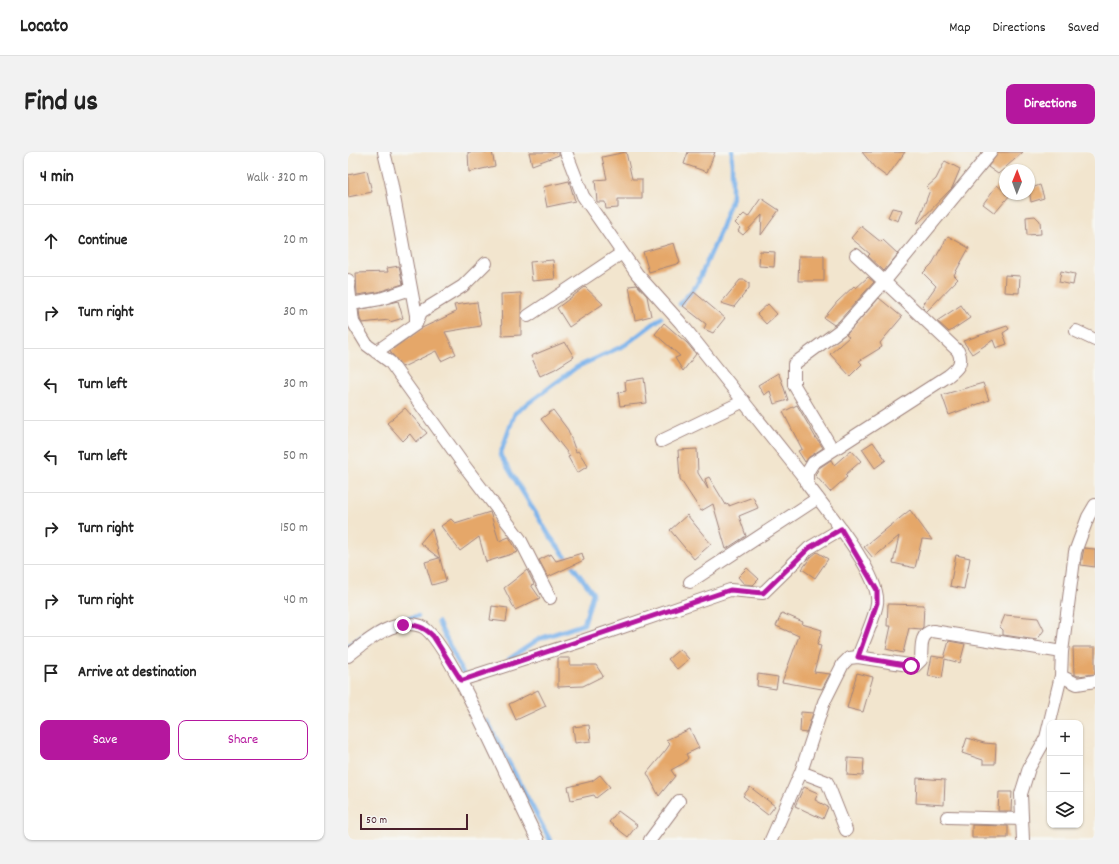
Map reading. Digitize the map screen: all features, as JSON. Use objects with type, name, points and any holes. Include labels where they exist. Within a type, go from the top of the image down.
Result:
[{"type":"street","points":[[384,152],[391,181],[416,324]]},
{"type":"street","points":[[566,152],[583,196],[622,253],[637,274],[680,322],[806,480],[841,529],[877,590],[877,603],[858,657]]},
{"type":"street","points":[[834,450],[794,384],[794,364],[844,327],[884,282],[991,152]]},
{"type":"street","points":[[528,316],[622,253]]},
{"type":"street","points":[[806,480],[809,467],[813,463],[948,376],[960,364],[958,351],[856,255]]},
{"type":"street","points":[[376,352],[416,324],[421,312],[463,286],[486,263]]},
{"type":"street","points":[[348,280],[354,322],[367,345],[390,362],[463,464],[520,539],[550,598]]},
{"type":"street","points":[[351,304],[380,299],[411,289]]},
{"type":"street","points":[[1076,331],[1095,340]]},
{"type":"street","points":[[661,441],[744,401]]},
{"type":"street","points":[[690,582],[818,498]]},
{"type":"street","points":[[1023,840],[1021,794],[1029,768],[1046,738],[1062,676],[1062,652],[1075,552],[1088,517],[1095,505]]},
{"type":"street","points":[[465,679],[730,590],[763,593],[809,548],[841,529]]},
{"type":"street","points":[[348,656],[376,635],[403,625],[419,626],[433,636],[465,679],[538,840]]},
{"type":"street","points":[[771,840],[801,772],[824,702],[846,660],[852,657],[858,657],[915,666],[921,660],[922,639],[926,633],[933,631],[1062,652]]},
{"type":"street","points":[[1062,676],[1077,684],[1095,681]]},
{"type":"street","points":[[801,772],[827,782],[846,830]]},
{"type":"street","points":[[650,840],[679,801]]},
{"type":"street","points":[[947,818],[1022,819]]},
{"type":"building","points":[[468,152],[492,152],[495,166],[469,172]]},
{"type":"building","points":[[529,152],[559,152],[559,155],[532,165]]},
{"type":"building","points":[[626,152],[632,179],[642,179],[642,199],[618,199],[618,208],[606,209],[605,202],[597,202],[595,180],[607,179],[602,157]]},
{"type":"building","points":[[688,152],[715,152],[707,172],[684,164]]},
{"type":"building","points":[[862,152],[905,152],[887,177],[875,168]]},
{"type":"building","points":[[998,152],[1023,152],[1009,164],[999,164],[998,174],[988,167]]},
{"type":"building","points":[[945,161],[960,169],[952,188],[917,224],[930,190],[927,187],[936,179]]},
{"type":"building","points":[[367,171],[372,192],[348,197],[348,175]]},
{"type":"building","points":[[569,181],[575,201],[547,207],[543,187]]},
{"type":"building","points":[[997,185],[999,187],[999,200],[1006,200],[995,213],[983,204]]},
{"type":"building","points":[[1040,185],[1044,198],[1031,202],[1031,200],[1035,200],[1035,187]]},
{"type":"building","points":[[761,198],[779,210],[761,235],[762,215],[743,235],[738,231],[740,228],[735,223],[744,214],[748,217]]},
{"type":"building","points":[[892,208],[902,210],[898,221],[888,217]]},
{"type":"building","points":[[1035,216],[1040,221],[1041,234],[1027,235],[1026,217]]},
{"type":"building","points":[[861,226],[881,242],[883,240],[898,254],[884,271],[868,256],[870,254],[851,238]]},
{"type":"building","points":[[948,236],[969,248],[954,275],[958,279],[927,311],[922,306],[936,286],[923,273],[932,264]]},
{"type":"building","points":[[674,243],[680,263],[649,272],[643,252]]},
{"type":"building","points":[[760,251],[775,252],[774,267],[759,266]]},
{"type":"building","points":[[799,256],[824,256],[824,281],[798,281]]},
{"type":"building","points":[[553,260],[555,279],[532,281],[530,262]]},
{"type":"building","points":[[399,266],[403,284],[378,292],[357,295],[356,273],[388,272],[387,268]]},
{"type":"building","points":[[1061,271],[1075,274],[1073,285],[1059,282]]},
{"type":"building","points":[[1005,275],[1020,276],[1019,293],[1004,292]]},
{"type":"building","points":[[868,277],[874,282],[839,321],[834,325],[824,318],[837,302],[854,286],[856,288]]},
{"type":"building","points":[[740,280],[745,280],[749,283],[749,288],[734,307],[721,303]]},
{"type":"building","points":[[637,285],[647,296],[651,316],[635,320],[629,286]]},
{"type":"building","points":[[585,287],[603,304],[569,327],[557,308]]},
{"type":"building","points":[[694,292],[725,318],[713,333],[704,329],[706,324],[683,306]]},
{"type":"building","points":[[521,293],[521,335],[502,336],[501,294]]},
{"type":"building","points":[[879,298],[902,317],[880,343],[882,347],[859,361],[862,364],[850,376],[830,354],[849,337],[846,335]]},
{"type":"building","points":[[398,301],[403,318],[390,322],[389,320],[362,323],[359,310]]},
{"type":"building","points":[[477,302],[481,326],[445,332],[456,354],[441,361],[436,351],[403,367],[391,353],[390,351],[422,328],[456,312],[454,305]]},
{"type":"building","points":[[768,304],[777,314],[766,324],[757,314]]},
{"type":"building","points":[[961,305],[970,318],[949,332],[937,321]]},
{"type":"building","points":[[664,323],[687,343],[696,354],[683,371],[675,358],[680,356],[655,334]]},
{"type":"building","points":[[1007,326],[1009,329],[1003,333],[1007,344],[996,348],[993,340],[972,354],[963,341]]},
{"type":"building","points":[[565,342],[574,357],[555,369],[540,376],[531,356]]},
{"type":"building","points":[[778,373],[788,400],[774,404],[770,391],[764,395],[758,385]]},
{"type":"building","points":[[644,378],[647,403],[620,406],[618,393],[626,391],[625,381]]},
{"type":"building","points":[[983,383],[989,400],[949,415],[942,395]]},
{"type":"building","points":[[797,405],[823,448],[809,457],[805,462],[798,451],[802,449],[783,412]]},
{"type":"building","points":[[405,408],[427,433],[416,442],[410,434],[403,441],[387,423]]},
{"type":"building","points":[[553,410],[568,430],[576,452],[578,451],[588,466],[577,473],[568,457],[570,456],[541,419]]},
{"type":"building","points":[[873,442],[886,460],[875,468],[862,449]]},
{"type":"building","points":[[697,449],[698,473],[708,489],[705,479],[709,477],[726,505],[729,504],[729,506],[753,497],[758,508],[739,516],[746,536],[726,549],[713,504],[701,511],[680,479],[678,450]]},
{"type":"building","points":[[851,450],[861,461],[845,475],[847,477],[830,492],[815,475],[819,468],[831,460],[834,465]]},
{"type":"building","points":[[910,510],[932,540],[922,539],[915,568],[893,563],[899,536],[873,558],[864,547]]},
{"type":"building","points":[[490,512],[499,541],[509,537],[518,552],[486,562],[479,537],[460,551],[441,526],[451,519],[455,523]]},
{"type":"building","points":[[687,515],[711,544],[694,559],[670,530]]},
{"type":"building","points":[[432,529],[446,581],[432,585],[425,562],[439,558],[420,543]]},
{"type":"building","points":[[1084,548],[1095,549],[1095,567],[1081,565]]},
{"type":"building","points":[[817,552],[828,559],[815,578],[802,569]]},
{"type":"building","points":[[582,553],[584,560],[548,577],[539,560],[551,554],[556,561]]},
{"type":"building","points":[[956,555],[970,558],[964,589],[950,586]]},
{"type":"building","points":[[747,568],[759,579],[753,585],[744,584],[738,577]]},
{"type":"building","points":[[527,570],[534,584],[531,585],[540,598],[515,610],[504,588]]},
{"type":"building","points":[[888,604],[924,605],[923,627],[921,629],[909,628],[903,653],[886,649],[891,626],[887,626]]},
{"type":"building","points":[[492,606],[508,608],[506,622],[490,620]]},
{"type":"building","points":[[782,613],[803,622],[802,624],[822,630],[817,645],[821,646],[814,672],[830,674],[822,689],[782,682],[799,636],[776,626]]},
{"type":"building","points":[[1005,615],[1038,618],[1044,630],[1037,640],[1003,635],[1003,630],[1000,627]]},
{"type":"building","points":[[949,641],[965,644],[960,663],[945,659],[942,678],[928,676],[932,656],[944,658]]},
{"type":"building","points":[[1073,647],[1095,647],[1095,674],[1078,676],[1074,674]]},
{"type":"building","points":[[680,649],[689,659],[677,669],[668,659]]},
{"type":"building","points":[[558,658],[570,658],[570,665],[596,665],[603,676],[583,686],[558,687]]},
{"type":"building","points":[[857,673],[873,677],[863,712],[847,708]]},
{"type":"building","points":[[758,674],[778,677],[776,689],[757,686]]},
{"type":"building","points":[[538,690],[546,706],[516,720],[509,704]]},
{"type":"building","points":[[801,712],[813,713],[806,733],[800,732]]},
{"type":"building","points":[[589,725],[591,741],[575,743],[573,727]]},
{"type":"building","points":[[690,729],[699,748],[686,754],[688,758],[684,763],[671,770],[675,776],[659,796],[647,773],[670,744],[666,740]]},
{"type":"building","points":[[967,738],[984,743],[996,744],[995,764],[983,764],[983,760],[962,753]]},
{"type":"building","points":[[848,758],[864,759],[863,776],[847,775]]},
{"type":"building","points":[[600,775],[610,787],[596,798],[594,795],[571,800],[568,787],[592,781]]},
{"type":"building","points":[[917,778],[945,780],[944,805],[916,803]]},
{"type":"building","points":[[750,787],[775,806],[768,815],[743,796]]},
{"type":"building","points":[[804,787],[818,793],[815,800],[828,807],[823,819],[795,806]]},
{"type":"building","points":[[999,792],[1012,792],[1011,811],[998,811]]},
{"type":"building","points":[[618,811],[637,825],[628,837],[609,822]]},
{"type":"building","points":[[972,825],[1008,826],[1008,838],[972,838]]},
{"type":"waterway","points":[[680,304],[696,286],[716,242],[732,198],[732,152]]},
{"type":"waterway","points":[[509,659],[539,639],[584,624],[593,593],[549,535],[500,455],[515,413],[577,367],[625,345],[661,318]]},
{"type":"waterway","points":[[348,646],[381,623],[418,616]]},
{"type":"waterway","points":[[438,622],[465,677]]},
{"type":"waterway","points":[[487,721],[550,840]]},
{"type":"route","points":[[403,625],[408,624],[419,626],[428,631],[433,636],[461,680],[463,680],[730,590],[763,593],[809,548],[841,529],[875,584],[877,590],[877,603],[858,657],[911,666]]}]
